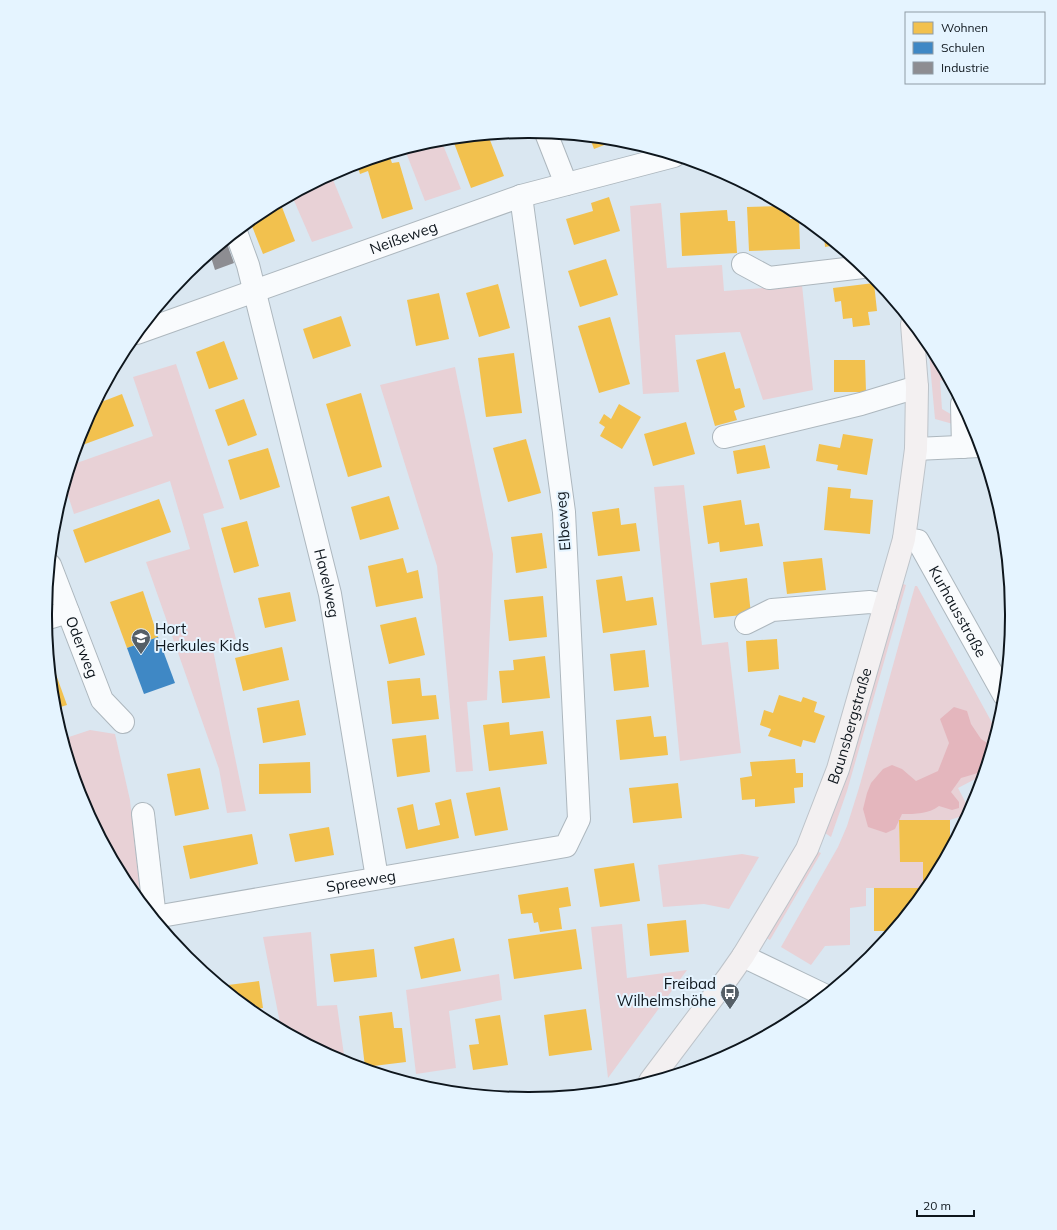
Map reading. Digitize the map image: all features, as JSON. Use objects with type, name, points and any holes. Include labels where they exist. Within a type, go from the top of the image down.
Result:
[{"type":"main road","name":"Baunsbergstraße","points":[[655,1074],[743,956],[807,849],[838,769],[904,539],[916,448],[917,387],[913,333]]},
{"type":"street","points":[[548,139],[566,184]]},
{"type":"street","name":"Neißeweg","points":[[148,327],[254,292],[521,196],[664,159]]},
{"type":"street","name":"Elbeweg","points":[[521,196],[564,512],[579,819],[566,846]]},
{"type":"street","name":"Havelweg","points":[[238,237],[248,266],[330,594],[377,878]]},
{"type":"street","points":[[743,264],[769,278],[855,268]]},
{"type":"street","points":[[724,436],[860,404],[917,387]]},
{"type":"street","points":[[916,448],[972,446],[969,433]]},
{"type":"street","name":"Kurhausstraße","points":[[904,539],[918,541],[999,687]]},
{"type":"street","name":"Oderweg","points":[[54,575],[102,700],[123,722]]},
{"type":"street","points":[[746,623],[772,610],[870,602],[885,605]]},
{"type":"street","points":[[52,617],[68,612]]},
{"type":"street","points":[[143,814],[154,910]]},
{"type":"street","name":"Spreeweg","points":[[160,917],[566,846]]},
{"type":"street","points":[[743,956],[819,993]]},
{"type":"shaded area","points":[[444,147],[461,189],[425,201],[407,155]]},
{"type":"shaded area","points":[[333,181],[353,228],[312,242],[294,200]]},
{"type":"shaded area","points":[[661,203],[667,268],[722,265],[724,291],[802,285],[813,390],[763,400],[740,332],[675,335],[679,392],[643,394],[630,206]]},
{"type":"shaded area","points":[[929,357],[943,381],[940,380],[942,409],[954,416],[953,424],[935,419]]},
{"type":"shaded area","points":[[176,364],[224,508],[203,514],[236,639],[212,645],[246,811],[227,813],[219,769],[146,562],[190,549],[170,481],[74,514],[68,494],[77,463],[153,436],[133,377]]},
{"type":"shaded area","points":[[455,367],[493,554],[487,700],[467,702],[473,771],[456,772],[437,566],[380,385]]},
{"type":"shaded area","points":[[684,485],[702,645],[728,642],[741,753],[680,761],[654,487]]},
{"type":"shaded area","points":[[903,584],[906,585],[847,791],[831,837],[825,833],[842,788]]},
{"type":"shaded area","points":[[915,586],[917,586],[992,723],[989,738],[976,779],[958,788],[966,803],[960,817],[950,820],[899,820],[900,862],[923,862],[923,883],[919,888],[866,888],[866,906],[850,908],[850,945],[825,946],[811,965],[781,947],[838,847],[847,826]]},
{"type":"shaded area","points":[[954,707],[967,711],[971,724],[981,739],[987,743],[978,773],[961,778],[951,792],[959,802],[959,808],[952,810],[939,806],[935,809],[917,814],[902,814],[895,829],[886,833],[868,827],[863,809],[867,793],[871,783],[883,769],[892,765],[902,769],[916,781],[938,771],[949,743],[940,719]]},
{"type":"shaded area","points":[[90,730],[115,734],[130,800],[140,891],[101,826],[77,768],[68,737]]},
{"type":"shaded area","points":[[816,851],[821,853],[770,940],[765,937]]},
{"type":"shaded area","points":[[742,854],[759,857],[729,909],[704,904],[663,907],[658,865]]},
{"type":"shaded area","points":[[622,924],[627,978],[687,970],[608,1078],[591,927]]},
{"type":"shaded area","points":[[311,932],[317,1006],[337,1005],[344,1054],[290,1028],[280,1021],[263,937]]},
{"type":"shaded area","points":[[499,974],[502,1000],[449,1011],[456,1068],[416,1074],[406,990]]},
{"type":"building: Wohnen","points":[[490,141],[504,176],[471,188],[455,145]]},
{"type":"building: Wohnen","points":[[592,143],[604,145],[594,149]]},
{"type":"building: Wohnen","points":[[391,159],[392,163],[399,162],[413,209],[382,219],[368,171],[360,174],[359,170],[375,164]]},
{"type":"building: Wohnen","points":[[609,197],[620,231],[574,245],[566,219],[593,211],[591,203]]},
{"type":"building: Wohnen","points":[[774,206],[790,217],[790,219],[793,219],[799,223],[800,249],[749,251],[747,207]]},
{"type":"building: Wohnen","points":[[282,207],[295,241],[263,254],[252,227]]},
{"type":"building: Wohnen","points":[[727,210],[728,221],[735,221],[737,253],[682,256],[680,213]]},
{"type":"building: Wohnen","points":[[825,242],[830,246],[825,247]]},
{"type":"building: Wohnen","points":[[606,259],[618,295],[580,307],[568,271]]},
{"type":"building: Wohnen","points":[[870,283],[875,288],[877,311],[868,312],[870,325],[853,327],[852,318],[843,319],[841,301],[835,302],[833,288]]},
{"type":"building: Wohnen","points":[[498,284],[510,328],[479,337],[466,293]]},
{"type":"building: Wohnen","points":[[439,293],[449,339],[416,346],[407,300]]},
{"type":"building: Wohnen","points":[[341,316],[351,346],[313,359],[303,329]]},
{"type":"building: Wohnen","points":[[610,317],[630,384],[599,393],[578,326]]},
{"type":"building: Wohnen","points":[[224,341],[238,379],[209,389],[196,352]]},
{"type":"building: Wohnen","points":[[725,352],[735,389],[740,388],[745,407],[734,411],[737,420],[715,426],[696,360]]},
{"type":"building: Wohnen","points":[[514,353],[522,413],[486,417],[478,358]]},
{"type":"building: Wohnen","points":[[834,360],[865,360],[866,392],[834,392]]},
{"type":"building: Wohnen","points":[[361,393],[382,467],[348,477],[326,404]]},
{"type":"building: Wohnen","points":[[122,394],[134,426],[84,445],[88,433],[102,402]]},
{"type":"building: Wohnen","points":[[244,399],[257,435],[228,446],[215,410]]},
{"type":"building: Wohnen","points":[[619,404],[641,417],[622,449],[600,436],[605,427],[599,423],[604,414],[611,419]]},
{"type":"building: Wohnen","points":[[686,422],[695,454],[653,466],[644,434]]},
{"type":"building: Wohnen","points":[[843,434],[873,439],[867,475],[837,470],[838,465],[816,461],[819,444],[840,448]]},
{"type":"building: Wohnen","points":[[526,439],[541,493],[508,502],[493,448]]},
{"type":"building: Wohnen","points":[[765,445],[770,468],[737,474],[733,451]]},
{"type":"building: Wohnen","points":[[268,448],[280,487],[240,500],[228,460]]},
{"type":"building: Wohnen","points":[[828,487],[851,489],[850,498],[873,500],[870,534],[824,530]]},
{"type":"building: Wohnen","points":[[389,496],[399,529],[360,540],[351,507]]},
{"type":"building: Wohnen","points":[[159,499],[171,532],[85,563],[73,530]]},
{"type":"building: Wohnen","points":[[741,500],[745,525],[759,523],[763,546],[720,552],[719,542],[708,544],[703,506]]},
{"type":"building: Wohnen","points":[[619,508],[621,525],[636,523],[640,551],[598,556],[592,512]]},
{"type":"building: Wohnen","points":[[247,521],[259,566],[234,573],[221,528]]},
{"type":"building: Wohnen","points":[[542,533],[547,568],[516,573],[511,537]]},
{"type":"building: Wohnen","points":[[403,558],[407,573],[418,570],[423,598],[376,607],[368,566]]},
{"type":"building: Wohnen","points":[[822,558],[826,590],[787,594],[783,562]]},
{"type":"building: Wohnen","points":[[622,576],[626,601],[653,597],[657,625],[603,633],[596,580]]},
{"type":"building: Wohnen","points":[[747,578],[751,614],[714,618],[710,583]]},
{"type":"building: Wohnen","points":[[143,591],[158,637],[127,648],[110,602]]},
{"type":"building: Wohnen","points":[[290,592],[296,621],[265,628],[258,598]]},
{"type":"building: Wohnen","points":[[543,596],[547,637],[509,641],[504,600]]},
{"type":"building: Wohnen","points":[[416,617],[425,655],[389,664],[380,625]]},
{"type":"building: Wohnen","points":[[777,639],[779,669],[748,672],[746,641]]},
{"type":"building: Wohnen","points":[[282,647],[289,680],[243,691],[235,658]]},
{"type":"building: Wohnen","points":[[645,650],[649,687],[614,691],[610,654]]},
{"type":"building: Wohnen","points":[[545,656],[550,698],[502,703],[499,671],[514,670],[513,660]]},
{"type":"building: Wohnen","points":[[56,674],[67,705],[61,707]]},
{"type":"building: Wohnen","points":[[420,678],[422,696],[436,695],[439,719],[392,724],[387,681]]},
{"type":"building: Wohnen","points":[[779,695],[801,702],[803,697],[817,702],[814,712],[825,716],[815,743],[803,740],[801,747],[768,736],[771,729],[760,725],[764,710],[773,713]]},
{"type":"building: Wohnen","points":[[299,700],[306,735],[263,743],[257,708]]},
{"type":"building: Wohnen","points":[[651,716],[654,737],[666,736],[668,755],[620,760],[616,720]]},
{"type":"building: Wohnen","points":[[509,722],[510,735],[543,731],[547,764],[489,771],[483,725]]},
{"type":"building: Wohnen","points":[[426,735],[430,772],[397,777],[392,739]]},
{"type":"building: Wohnen","points":[[795,759],[796,773],[803,773],[803,787],[794,788],[795,803],[755,807],[755,799],[742,800],[740,778],[752,776],[750,762]]},
{"type":"building: Wohnen","points":[[310,762],[311,793],[259,794],[259,764]]},
{"type":"building: Wohnen","points":[[200,768],[209,809],[175,816],[167,774]]},
{"type":"building: Wohnen","points":[[678,783],[682,818],[633,823],[629,788]]},
{"type":"building: Wohnen","points":[[500,787],[508,830],[475,836],[466,793]]},
{"type":"building: Wohnen","points":[[451,799],[459,838],[406,849],[397,808],[413,804],[418,830],[440,825],[435,803]]},
{"type":"building: Wohnen","points":[[899,820],[950,820],[950,837],[923,883],[923,862],[900,862]]},
{"type":"building: Wohnen","points":[[329,827],[334,855],[295,862],[289,834]]},
{"type":"building: Wohnen","points":[[252,834],[258,864],[190,879],[183,846]]},
{"type":"building: Wohnen","points":[[634,863],[640,901],[600,907],[594,869]]},
{"type":"building: Wohnen","points":[[568,887],[571,906],[559,908],[562,929],[540,932],[538,922],[534,923],[532,913],[521,914],[518,895]]},
{"type":"building: Wohnen","points":[[874,888],[919,888],[885,931],[874,931]]},
{"type":"building: Wohnen","points":[[686,920],[689,952],[650,956],[647,924]]},
{"type":"building: Wohnen","points":[[576,929],[582,969],[514,979],[508,939]]},
{"type":"building: Wohnen","points":[[454,938],[461,971],[421,979],[414,947]]},
{"type":"building: Wohnen","points":[[374,949],[377,977],[334,982],[330,954]]},
{"type":"building: Wohnen","points":[[259,981],[263,1008],[260,1008],[228,985]]},
{"type":"building: Wohnen","points":[[586,1009],[592,1050],[549,1056],[544,1015]]},
{"type":"building: Wohnen","points":[[392,1012],[394,1028],[402,1028],[406,1062],[375,1066],[364,1062],[359,1016]]},
{"type":"building: Wohnen","points":[[500,1015],[508,1065],[473,1070],[469,1045],[479,1044],[475,1019]]},
{"type":"building: Schulen","points":[[158,637],[175,683],[144,694],[127,648]]},
{"type":"building: Industrie","points":[[228,246],[234,263],[215,270],[212,259]]},
{"type":"place","name":"Hort Herkules Kids","points":[[141,655]]},
{"type":"place","name":"Freibad Wilhelmshöhe","points":[[730,1010]]}]
